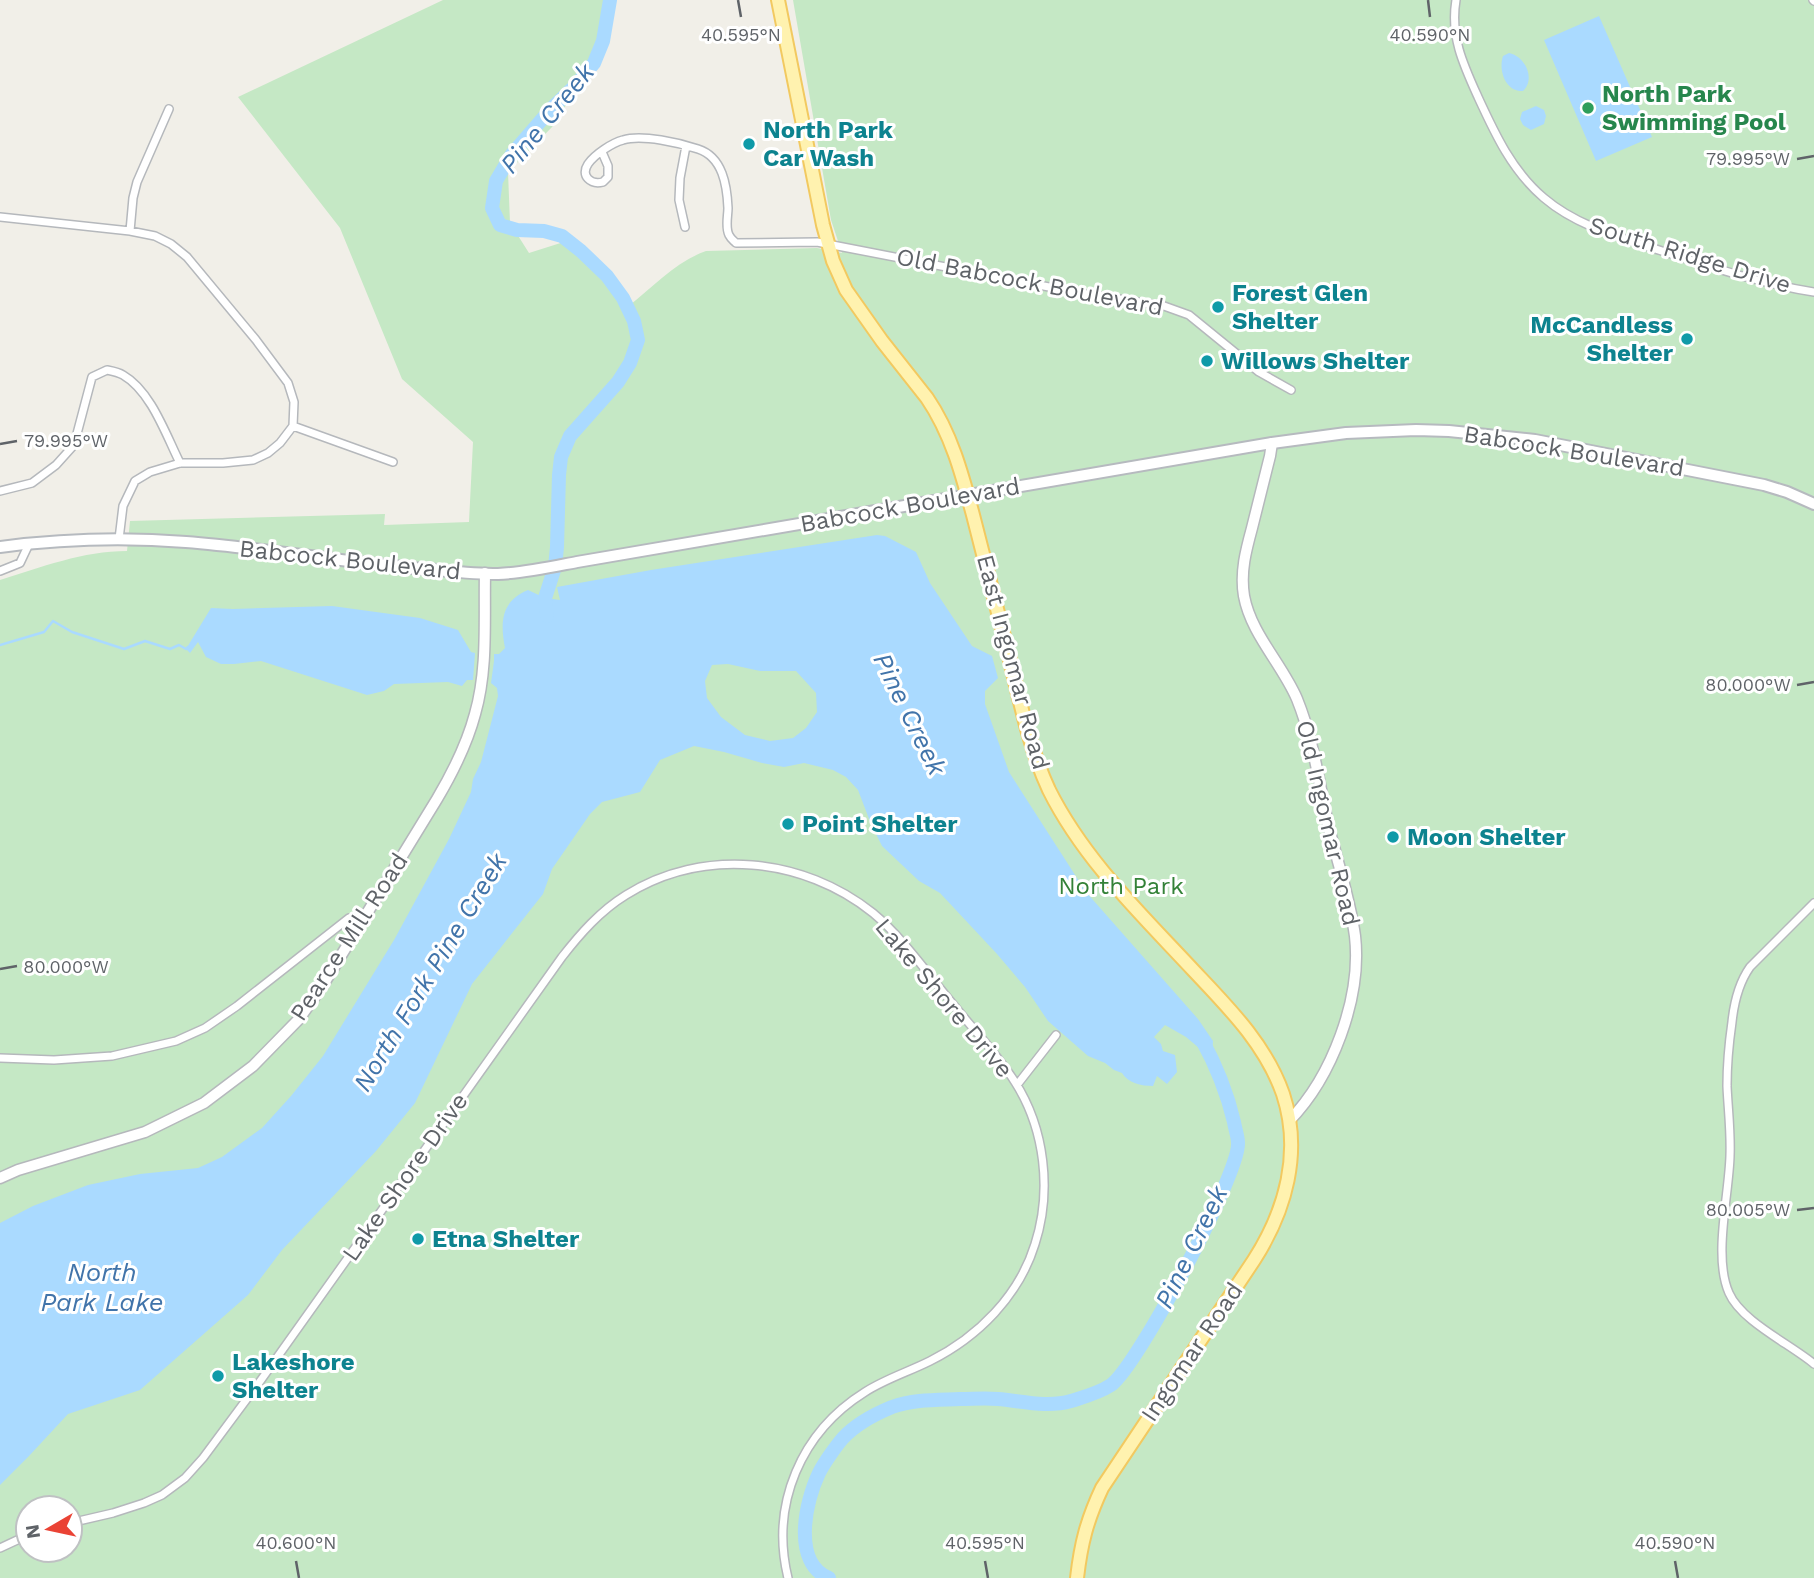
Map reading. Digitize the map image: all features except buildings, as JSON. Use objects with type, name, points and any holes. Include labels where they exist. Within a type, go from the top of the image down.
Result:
[{"type":"main road","name":"East Ingomar Road","points":[[778,0],[828,244],[846,290],[935,410],[953,448],[995,599],[1028,733],[1050,790],[1071,828],[1095,862],[1256,1041],[1279,1084],[1289,1121]]},
{"type":"main road","name":"Babcock Boulevard","points":[[0,547],[119,539],[185,542],[389,565],[485,573],[512,572],[1272,443],[1346,432],[1382,431],[1449,431],[1496,435],[1571,447],[1764,485],[1814,504]]},
{"type":"main road","name":"Ingomar Road","points":[[1077,1578],[1086,1526],[1102,1488],[1274,1226],[1290,1172],[1289,1121]]},
{"type":"street","name":"South Ridge Drive","points":[[1456,0],[1455,36],[1465,68],[1506,153],[1544,199],[1570,216],[1608,233],[1746,277],[1814,292]]},
{"type":"street","points":[[130,231],[130,213],[135,190],[169,109]]},
{"type":"street","points":[[602,152],[617,142],[638,138],[686,146],[679,200],[685,227]]},
{"type":"street","name":"Old Babcock Boulevard","points":[[686,146],[712,156],[720,167],[727,196],[727,228],[736,243],[817,242],[1181,310],[1271,381],[1291,390]]},
{"type":"street","points":[[0,217],[130,231],[155,236],[171,244],[187,257],[288,383],[294,402],[293,426],[280,443],[253,460],[180,463],[150,472],[135,481],[123,506],[119,539]]},
{"type":"street","points":[[0,491],[32,482],[56,465],[74,445],[92,377],[107,370],[122,374],[153,407],[180,463]]},
{"type":"street","points":[[293,426],[393,462]]},
{"type":"street","name":"Old Ingomar Road","points":[[1272,443],[1243,564],[1244,596],[1254,625],[1296,696],[1311,738],[1356,946],[1353,987],[1340,1036],[1311,1096],[1289,1121]]},
{"type":"street","points":[[0,571],[20,562],[29,544]]},
{"type":"street","name":"Pearce Mill Road","points":[[0,1178],[18,1170],[145,1132],[204,1103],[253,1066],[299,1018],[323,985],[451,776],[464,746],[475,714],[483,670],[485,573]]},
{"type":"street","name":"Lake Shore Drive","points":[[84,1520],[113,1513],[162,1495],[185,1478],[202,1460],[562,957],[593,920],[625,895],[670,875],[732,864],[751,864],[791,870],[831,886],[865,907],[887,927],[1017,1084],[1035,1125],[1043,1167],[1042,1214],[1035,1245],[1016,1286],[1001,1307],[971,1336],[945,1353],[867,1391],[832,1417],[812,1441],[794,1476],[785,1507],[783,1535],[788,1578]]},
{"type":"street","points":[[1814,903],[1750,967],[1736,997],[1728,1058],[1730,1152],[1722,1251],[1726,1286],[1735,1304],[1749,1318],[1814,1364]]},
{"type":"street","points":[[0,1058],[112,1056],[176,1041],[205,1028],[237,1006],[349,918],[363,918]]},
{"type":"street","points":[[1017,1084],[1056,1035]]},
{"type":"green space","name":"North Park","points":[[443,0],[608,0],[596,62],[552,127],[508,172],[510,223],[529,253],[570,240],[630,305],[676,267],[706,251],[817,248],[842,253],[831,220],[793,0],[1814,0],[1814,1578],[0,1578],[0,580],[79,557],[127,551],[130,521],[385,514],[384,525],[469,522],[473,442],[402,379],[340,228],[238,97]]},
{"type":"water","points":[[1599,16],[1652,137],[1596,161],[1544,40]]},
{"type":"water","points":[[1509,53],[1524,63],[1529,74],[1527,86],[1523,91],[1512,88],[1505,80],[1502,62],[1503,56]]},
{"type":"water","points":[[1536,106],[1544,110],[1546,116],[1544,124],[1531,130],[1523,125],[1520,119],[1522,112]]},
{"type":"water","name":"North Park Lake","points":[[877,535],[885,536],[916,552],[930,583],[972,646],[992,656],[998,678],[985,691],[985,704],[1009,772],[1086,892],[1198,1019],[1213,1041],[1212,1054],[1205,1053],[1186,1037],[1165,1025],[1154,1037],[1161,1044],[1163,1051],[1175,1055],[1177,1072],[1167,1084],[1157,1076],[1153,1086],[1131,1082],[1122,1073],[1088,1056],[1048,1021],[1025,987],[940,893],[919,881],[882,846],[858,790],[846,777],[833,770],[804,763],[784,767],[694,746],[660,760],[640,792],[602,802],[590,814],[552,869],[543,894],[472,984],[415,1103],[376,1151],[282,1250],[248,1295],[140,1390],[68,1414],[0,1485],[0,1223],[33,1206],[88,1185],[140,1174],[198,1168],[222,1157],[262,1128],[323,1056],[394,940],[449,839],[471,792],[473,779],[481,762],[498,696],[497,688],[491,683],[494,654],[499,654],[505,648],[504,613],[512,600],[528,590],[545,598],[560,600],[557,587]],"holes":[[[728,664],[760,671],[796,671],[816,693],[817,712],[806,728],[793,738],[770,741],[745,735],[721,717],[707,698],[705,681],[712,665]]]},
{"type":"water","points":[[332,606],[420,618],[458,630],[471,652],[475,653],[473,680],[467,680],[462,686],[448,682],[394,684],[384,691],[367,695],[261,661],[221,664],[206,657],[198,642],[190,653],[186,649],[211,608]]},
{"type":"waterway","name":"Pine Creek","points":[[547,616],[545,598],[555,567],[557,547],[561,457],[570,436],[618,382],[630,363],[638,340],[634,321],[623,298],[607,276],[581,251],[562,236],[500,225],[492,208],[496,181],[512,154],[594,63],[603,41],[610,0]]},
{"type":"waterway","points":[[0,645],[44,632],[53,621],[72,632],[124,649],[145,641],[170,649],[179,645],[186,649],[188,647]]},
{"type":"waterway","name":"Pine Creek","points":[[829,1578],[817,1570],[806,1546],[809,1500],[821,1469],[830,1455],[843,1438],[860,1424],[892,1407],[917,1401],[988,1399],[1062,1403],[1106,1388],[1124,1371],[1163,1308],[1206,1228],[1234,1161],[1238,1140],[1231,1111],[1212,1058],[1201,1038]]},
{"type":"place","name":"North Park Swimming Pool","points":[[1588,108]]},
{"type":"place","name":"North Park Car Wash","points":[[749,144]]},
{"type":"place","name":"Forest Glen Shelter","points":[[1218,307]]},
{"type":"place","name":"McCandless Shelter","points":[[1687,339]]},
{"type":"place","name":"Willows Shelter","points":[[1207,361]]},
{"type":"place","name":"Point Shelter","points":[[788,824]]},
{"type":"place","name":"Moon Shelter","points":[[1393,837]]},
{"type":"place","name":"Etna Shelter","points":[[418,1239]]},
{"type":"place","name":"Lakeshore Shelter","points":[[218,1376]]},
{"type":"water label","name":"North Fork Pine Creek","points":[[430,972]]}]
